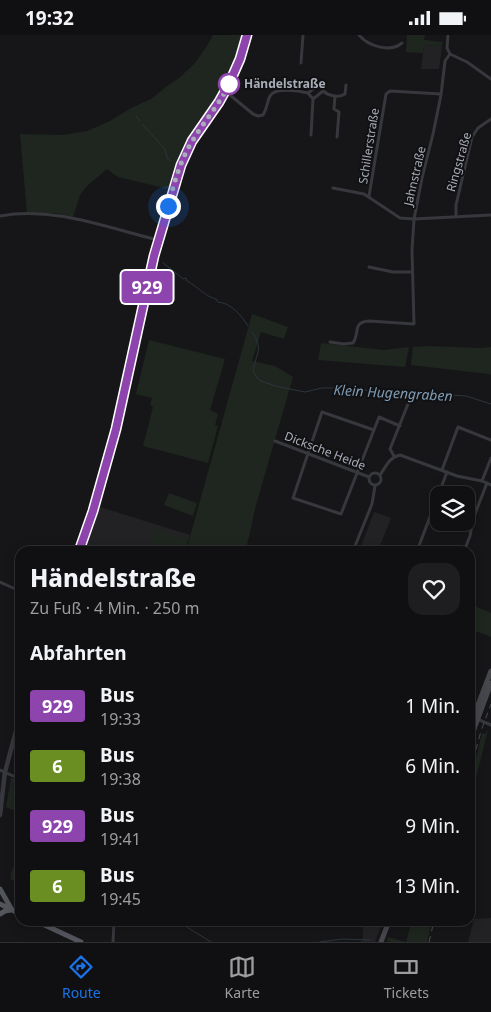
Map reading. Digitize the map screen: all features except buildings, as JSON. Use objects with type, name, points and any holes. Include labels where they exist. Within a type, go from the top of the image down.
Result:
[{"type":"main road","points":[[475,715],[491,671]]},
{"type":"main road","points":[[475,716],[491,683]]},
{"type":"main road","points":[[0,889],[12,909]]},
{"type":"main road","points":[[0,904],[15,911]]},
{"type":"main road","points":[[0,914],[12,909]]},
{"type":"main road","points":[[47,926],[81,942]]},
{"type":"main road","points":[[381,942],[386,926]]},
{"type":"street","points":[[80,546],[93,511],[116,429],[158,240],[185,153],[225,91],[235,71],[247,35]]},
{"type":"street","points":[[301,63],[303,35]]},
{"type":"street","points":[[359,35],[365,42],[374,46],[392,48],[402,43]]},
{"type":"street","name":"Jahnstraße","points":[[330,342],[353,343],[358,326],[362,322],[414,324],[412,272],[414,219],[441,95],[445,61],[450,54],[447,48],[448,35]]},
{"type":"street","points":[[450,54],[468,62],[491,79]]},
{"type":"street","points":[[308,93],[318,85],[324,85],[323,91],[313,99]]},
{"type":"street","points":[[323,91],[327,95],[344,95],[346,85]]},
{"type":"street","points":[[225,91],[258,116],[263,115],[266,111],[273,92],[281,90],[308,93],[313,99],[311,135]]},
{"type":"street","name":"Schillerstraße","points":[[369,196],[386,94],[390,91],[441,95]]},
{"type":"street","points":[[335,96],[334,109],[338,112],[337,137]]},
{"type":"street","name":"Ringstraße","points":[[456,216],[456,205],[472,137],[478,128],[491,119]]},
{"type":"street","name":"Schillerstraße","points":[[333,188],[364,194],[396,216],[414,219]]},
{"type":"street","points":[[0,216],[19,213],[55,215],[158,240]]},
{"type":"street","points":[[414,219],[491,215]]},
{"type":"street","points":[[369,267],[393,272],[412,272]]},
{"type":"street","points":[[394,456],[390,449],[408,404]]},
{"type":"street","points":[[374,430],[322,412],[293,498],[341,515],[358,473],[379,417],[400,425]]},
{"type":"street","points":[[442,470],[458,427],[491,440]]},
{"type":"street","name":"Dicksche Heide","points":[[275,441],[369,477]]},
{"type":"street","points":[[380,475],[390,459],[400,455],[458,476],[489,484],[473,519],[466,546]]},
{"type":"street","points":[[482,481],[491,458]]},
{"type":"street","points":[[419,546],[447,472]]},
{"type":"street","name":"Dicksche Heide","points":[[355,546],[372,504],[376,486],[381,483],[382,479],[380,475],[374,473],[369,477]]},
{"type":"street","name":"Dicksche Heide","points":[[369,477],[370,483],[376,486]]},
{"type":"street","points":[[0,582],[15,589]]},
{"type":"street","points":[[475,718],[491,725]]},
{"type":"street","points":[[0,815],[2,771],[15,731]]},
{"type":"street","points":[[2,771],[15,777]]},
{"type":"street","points":[[113,942],[114,926]]},
{"type":"shaded area","points":[[213,35],[247,35],[229,84],[192,142],[173,190],[118,177],[107,169],[87,186],[80,195],[73,217],[55,213],[27,213],[20,134],[63,135],[87,131],[110,121],[131,108],[151,99],[179,78],[195,63]]},
{"type":"shaded area","points":[[407,35],[425,35],[424,40],[443,42],[442,46],[424,45],[423,53],[406,52]]},
{"type":"shaded area","points":[[424,45],[442,46],[439,69],[421,69]]},
{"type":"shaded area","points":[[252,314],[288,327],[284,339],[261,332],[252,361],[275,366],[293,377],[256,505],[247,545],[249,546],[187,546]]},
{"type":"shaded area","points":[[149,340],[225,359],[210,410],[218,414],[215,425],[218,426],[208,463],[143,446],[153,407],[150,405],[152,398],[136,394]]},
{"type":"shaded area","points":[[321,343],[384,350],[409,347],[405,367],[318,360]]},
{"type":"shaded area","points":[[413,347],[491,347],[491,375],[411,365]]},
{"type":"shaded area","points":[[169,493],[197,503],[193,516],[164,505]]},
{"type":"shaded area","points":[[100,507],[190,535],[187,546],[86,546]]},
{"type":"shaded area","points":[[374,512],[391,518],[380,546],[361,546]]},
{"type":"shaded area","points":[[155,529],[188,539],[186,546],[150,546]]},
{"type":"shaded area","points":[[475,606],[491,613],[491,637],[475,631]]},
{"type":"shaded area","points":[[488,730],[475,782],[475,763],[482,733],[485,734]]},
{"type":"shaded area","points":[[11,778],[15,780],[15,811],[6,807]]},
{"type":"shaded area","points":[[15,863],[15,881],[11,880],[11,873]]},
{"type":"shaded area","points":[[491,918],[491,942],[468,942],[472,926],[475,926],[475,919]]},
{"type":"shaded area","points":[[363,926],[381,926],[375,942],[361,942]]},
{"type":"shaded area","points":[[410,926],[431,926],[427,942],[406,942]]},
{"type":"shaded area","points":[[388,937],[406,942],[390,942],[387,941]]},
{"type":"waterway","points":[[136,116],[140,121]]},
{"type":"waterway","points":[[143,125],[165,149],[167,158],[170,161]]},
{"type":"waterway","name":"Klein Hugengraben","points":[[163,263],[183,279],[186,278],[187,281],[205,294],[231,307],[248,326]]},
{"type":"waterway","name":"Klein Hugengraben","points":[[252,332],[258,343],[253,371],[261,381],[275,386],[305,392],[322,388],[343,388],[375,392],[427,394],[439,398],[453,395],[466,396],[491,404]]},
{"type":"waterway","points":[[11,779],[15,781]]},
{"type":"waterway","points":[[185,926],[211,942]]},
{"type":"waterway","points":[[320,942],[342,939],[370,940]]},
{"type":"railway","points":[[475,753],[491,704]]},
{"type":"railway","points":[[429,942],[433,926]]},
{"type":"bus line","name":"929","points":[[81,546],[105,471],[154,256],[181,165],[192,141],[229,84],[240,59],[247,35]]},
{"type":"place","name":"Händelstraße","points":[[229,84]]},
{"type":"route","points":[[168,206],[185,153],[229,84]]}]
